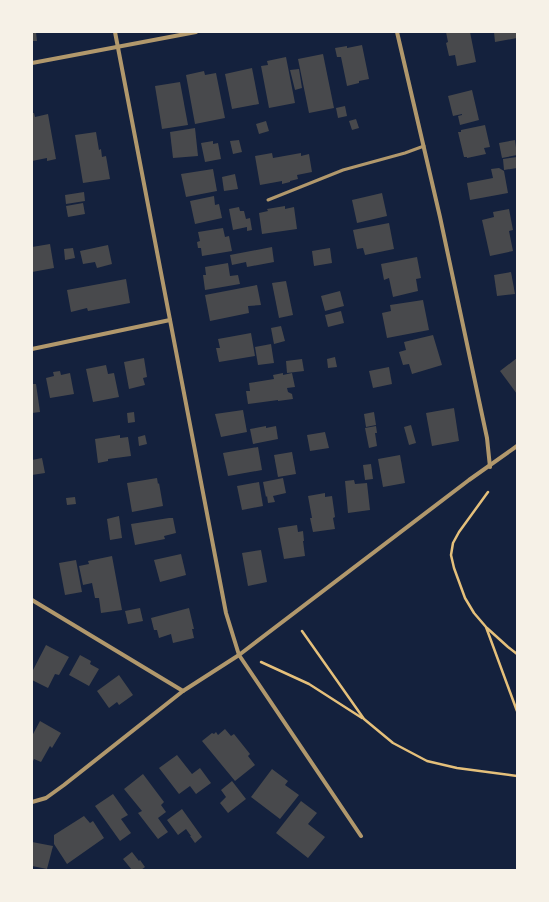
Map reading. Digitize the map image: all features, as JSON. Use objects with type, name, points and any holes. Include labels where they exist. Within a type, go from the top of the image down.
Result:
[{"type":"street","points":[[114,32],[226,613],[239,654],[361,836]]},
{"type":"street","points":[[32,63],[196,32]]},
{"type":"street","points":[[397,32],[424,146],[487,438],[490,467]]},
{"type":"street","points":[[32,349],[170,320]]},
{"type":"street","points":[[32,802],[46,798],[64,785],[183,691],[239,654],[517,446]]},
{"type":"street","points":[[32,600],[183,691]]},
{"type":"lane","points":[[268,200],[343,170],[424,146]]},
{"type":"path","points":[[488,492],[459,532],[453,543],[451,555],[465,598],[474,612],[486,627],[517,654]]},
{"type":"path","points":[[486,627],[517,711]]},
{"type":"path","points":[[302,631],[364,719]]},
{"type":"path","points":[[260,662],[309,684],[364,719],[392,744],[427,761],[457,768],[517,776]]},
{"type":"building","points":[[32,32],[36,32],[37,41],[32,41]]},
{"type":"building","points":[[446,32],[470,32],[476,62],[457,66],[455,55],[449,56],[446,43],[448,42]]},
{"type":"building","points":[[494,32],[517,32],[517,38],[495,42]]},
{"type":"building","points":[[362,45],[369,79],[347,86],[341,57],[337,57],[335,48],[347,46],[347,48]]},
{"type":"building","points":[[323,54],[334,108],[309,113],[298,59]]},
{"type":"building","points":[[286,57],[295,103],[269,108],[261,66],[268,65],[267,61]]},
{"type":"building","points":[[252,68],[259,104],[232,109],[225,74]]},
{"type":"building","points":[[299,69],[302,88],[295,90],[290,70]]},
{"type":"building","points":[[204,71],[205,75],[216,73],[225,118],[195,124],[186,75]]},
{"type":"building","points":[[180,82],[188,125],[162,129],[155,86]]},
{"type":"building","points":[[472,90],[479,120],[460,125],[458,116],[462,114],[453,116],[448,96]]},
{"type":"building","points":[[345,106],[347,116],[338,118],[336,108]]},
{"type":"building","points":[[32,113],[34,113],[35,117],[48,114],[56,159],[47,161],[47,158],[32,161]]},
{"type":"building","points":[[356,119],[359,128],[352,130],[349,121]]},
{"type":"building","points":[[266,121],[269,131],[259,134],[256,124]]},
{"type":"building","points":[[485,125],[490,147],[484,148],[486,154],[467,158],[464,157],[458,132]]},
{"type":"building","points":[[195,128],[198,156],[173,158],[170,132]]},
{"type":"building","points":[[96,132],[99,150],[101,149],[102,157],[106,156],[110,179],[83,183],[75,135]]},
{"type":"building","points":[[239,140],[242,152],[233,154],[230,141]]},
{"type":"building","points":[[515,140],[517,155],[502,158],[499,143]]},
{"type":"building","points":[[213,141],[213,144],[218,143],[221,159],[205,162],[201,143]]},
{"type":"building","points":[[272,153],[273,158],[301,153],[301,156],[309,154],[312,172],[297,175],[298,179],[282,184],[282,181],[260,185],[255,156]]},
{"type":"building","points":[[517,157],[517,168],[504,170],[503,159]]},
{"type":"building","points":[[499,168],[504,171],[508,193],[470,200],[467,183],[493,178],[491,169]]},
{"type":"building","points":[[213,169],[217,191],[186,197],[181,174]]},
{"type":"building","points":[[235,174],[238,189],[224,191],[222,177]]},
{"type":"building","points":[[84,192],[85,201],[66,204],[65,195]]},
{"type":"building","points":[[382,193],[387,216],[357,223],[352,200]]},
{"type":"building","points":[[214,196],[215,205],[219,204],[222,218],[195,224],[190,201]]},
{"type":"building","points":[[83,203],[85,214],[68,217],[66,206]]},
{"type":"building","points":[[285,206],[285,209],[294,207],[297,229],[262,234],[259,213],[268,211],[267,209]]},
{"type":"building","points":[[239,207],[240,211],[244,211],[246,219],[250,218],[252,230],[247,231],[247,227],[233,230],[229,209]]},
{"type":"building","points":[[509,209],[513,230],[509,231],[513,251],[490,256],[482,220],[494,217],[493,212]]},
{"type":"building","points":[[389,223],[394,249],[365,255],[363,248],[357,249],[353,230]]},
{"type":"building","points":[[223,228],[225,237],[229,236],[232,251],[202,256],[201,248],[198,248],[197,242],[200,241],[198,232]]},
{"type":"building","points":[[50,244],[54,268],[32,272],[32,247]]},
{"type":"building","points":[[108,245],[112,264],[97,268],[95,262],[83,264],[80,251]]},
{"type":"building","points":[[272,247],[274,262],[247,267],[246,262],[232,265],[230,255]]},
{"type":"building","points":[[73,248],[75,258],[65,260],[64,249]]},
{"type":"building","points":[[330,248],[332,263],[314,266],[312,251]]},
{"type":"building","points":[[417,257],[421,278],[416,279],[418,291],[393,297],[389,278],[384,280],[381,264]]},
{"type":"building","points":[[228,263],[230,276],[238,275],[240,284],[205,290],[203,275],[206,275],[205,267]]},
{"type":"building","points":[[511,272],[515,294],[497,296],[494,275]]},
{"type":"building","points":[[126,279],[130,303],[88,311],[87,308],[71,312],[67,290]]},
{"type":"building","points":[[286,281],[293,315],[279,318],[272,283]]},
{"type":"building","points":[[257,285],[261,305],[248,306],[249,313],[210,321],[205,295]]},
{"type":"building","points":[[340,291],[344,306],[325,311],[321,296]]},
{"type":"building","points":[[423,300],[429,330],[387,338],[382,313],[391,311],[390,305]]},
{"type":"building","points":[[341,311],[344,323],[328,327],[325,315]]},
{"type":"building","points":[[281,326],[285,341],[274,344],[271,328]]},
{"type":"building","points":[[251,333],[255,356],[219,362],[216,348],[220,348],[218,339]]},
{"type":"building","points":[[433,335],[442,365],[412,374],[409,364],[403,365],[399,352],[406,350],[404,342]]},
{"type":"building","points":[[271,344],[274,363],[258,365],[255,347]]},
{"type":"building","points":[[335,357],[337,367],[328,368],[327,359]]},
{"type":"building","points":[[144,358],[147,377],[143,378],[145,385],[129,389],[124,362]]},
{"type":"building","points":[[517,358],[517,394],[500,371]]},
{"type":"building","points":[[302,359],[304,371],[287,373],[286,361]]},
{"type":"building","points":[[106,365],[108,374],[114,373],[119,397],[93,402],[86,369]]},
{"type":"building","points":[[389,367],[392,384],[373,388],[369,371]]},
{"type":"building","points":[[60,371],[61,375],[70,373],[74,394],[50,398],[46,378],[54,376],[53,372]]},
{"type":"building","points":[[283,373],[283,375],[292,373],[295,387],[287,388],[288,392],[292,394],[293,399],[248,404],[246,391],[250,391],[249,383],[274,379],[273,375]]},
{"type":"building","points":[[32,384],[36,384],[40,412],[32,413]]},
{"type":"building","points":[[454,408],[459,441],[432,446],[426,413]]},
{"type":"building","points":[[243,410],[247,432],[221,437],[215,414]]},
{"type":"building","points":[[134,412],[135,422],[128,423],[127,413]]},
{"type":"building","points":[[374,412],[376,425],[366,427],[364,414]]},
{"type":"building","points":[[411,425],[416,443],[409,445],[404,427]]},
{"type":"building","points":[[266,426],[266,428],[276,426],[278,439],[253,444],[250,429]]},
{"type":"building","points":[[376,426],[377,433],[375,433],[377,446],[369,448],[365,428]]},
{"type":"building","points":[[325,432],[329,448],[310,451],[307,435]]},
{"type":"building","points":[[120,435],[120,438],[128,437],[131,456],[108,459],[108,461],[98,463],[95,439]]},
{"type":"building","points":[[145,435],[147,444],[139,446],[138,437]]},
{"type":"building","points":[[258,447],[262,470],[228,476],[223,453]]},
{"type":"building","points":[[292,452],[296,474],[278,477],[274,455]]},
{"type":"building","points":[[400,455],[405,483],[383,487],[378,459]]},
{"type":"building","points":[[42,458],[45,473],[32,475],[32,460]]},
{"type":"building","points":[[371,464],[373,479],[365,480],[363,465]]},
{"type":"building","points":[[157,478],[163,506],[132,512],[127,483]]},
{"type":"building","points":[[283,478],[286,493],[273,496],[275,502],[268,503],[263,482]]},
{"type":"building","points":[[354,480],[355,484],[367,483],[370,510],[348,513],[345,481]]},
{"type":"building","points":[[259,482],[263,506],[242,510],[237,486]]},
{"type":"building","points":[[325,493],[325,497],[332,496],[335,529],[313,532],[308,496]]},
{"type":"building","points":[[75,497],[76,504],[67,505],[66,498]]},
{"type":"building","points":[[119,516],[122,538],[110,540],[107,519]]},
{"type":"building","points":[[173,518],[176,533],[164,536],[165,539],[135,545],[131,524]]},
{"type":"building","points":[[297,525],[298,532],[303,531],[305,556],[284,559],[278,528]]},
{"type":"building","points":[[261,550],[267,582],[248,586],[242,553]]},
{"type":"building","points":[[181,554],[186,575],[160,582],[154,560]]},
{"type":"building","points":[[112,556],[122,610],[101,613],[99,598],[95,598],[92,583],[83,585],[79,566],[89,564],[88,561]]},
{"type":"building","points":[[76,560],[82,592],[65,595],[59,563]]},
{"type":"building","points":[[140,608],[143,621],[128,624],[125,611]]},
{"type":"building","points":[[189,608],[194,629],[192,629],[194,638],[173,643],[171,634],[159,638],[157,630],[154,630],[151,618]]},
{"type":"building","points":[[46,645],[69,657],[59,675],[55,674],[48,688],[32,680],[32,672]]},
{"type":"building","points":[[80,655],[91,661],[90,664],[99,669],[89,686],[69,675]]},
{"type":"building","points":[[119,675],[133,695],[119,705],[117,702],[109,708],[97,691]]},
{"type":"building","points":[[40,721],[61,733],[52,748],[50,746],[41,762],[34,759],[32,763],[32,736]]},
{"type":"building","points":[[225,729],[231,736],[234,734],[250,754],[248,756],[255,765],[235,781],[202,741],[212,733],[214,734],[216,732],[218,735]]},
{"type":"building","points":[[177,755],[192,774],[200,768],[211,783],[196,794],[190,786],[179,794],[159,768]]},
{"type":"building","points":[[272,769],[288,781],[285,785],[299,795],[280,819],[251,797]]},
{"type":"building","points":[[143,774],[164,802],[161,805],[166,812],[158,818],[168,832],[158,839],[138,813],[142,811],[124,789]]},
{"type":"building","points":[[232,781],[246,799],[228,813],[220,803],[226,797],[221,790]]},
{"type":"building","points":[[113,794],[128,815],[121,819],[131,833],[120,841],[95,806]]},
{"type":"building","points":[[301,801],[317,813],[308,824],[325,837],[308,858],[276,833]]},
{"type":"building","points":[[182,809],[202,837],[195,843],[186,829],[178,835],[167,820]]},
{"type":"building","points":[[84,816],[90,823],[93,821],[104,838],[67,864],[54,844],[54,835]]},
{"type":"building","points":[[32,842],[53,846],[47,869],[32,866]]},
{"type":"building","points":[[132,852],[145,867],[141,870],[132,870],[123,859]]}]
